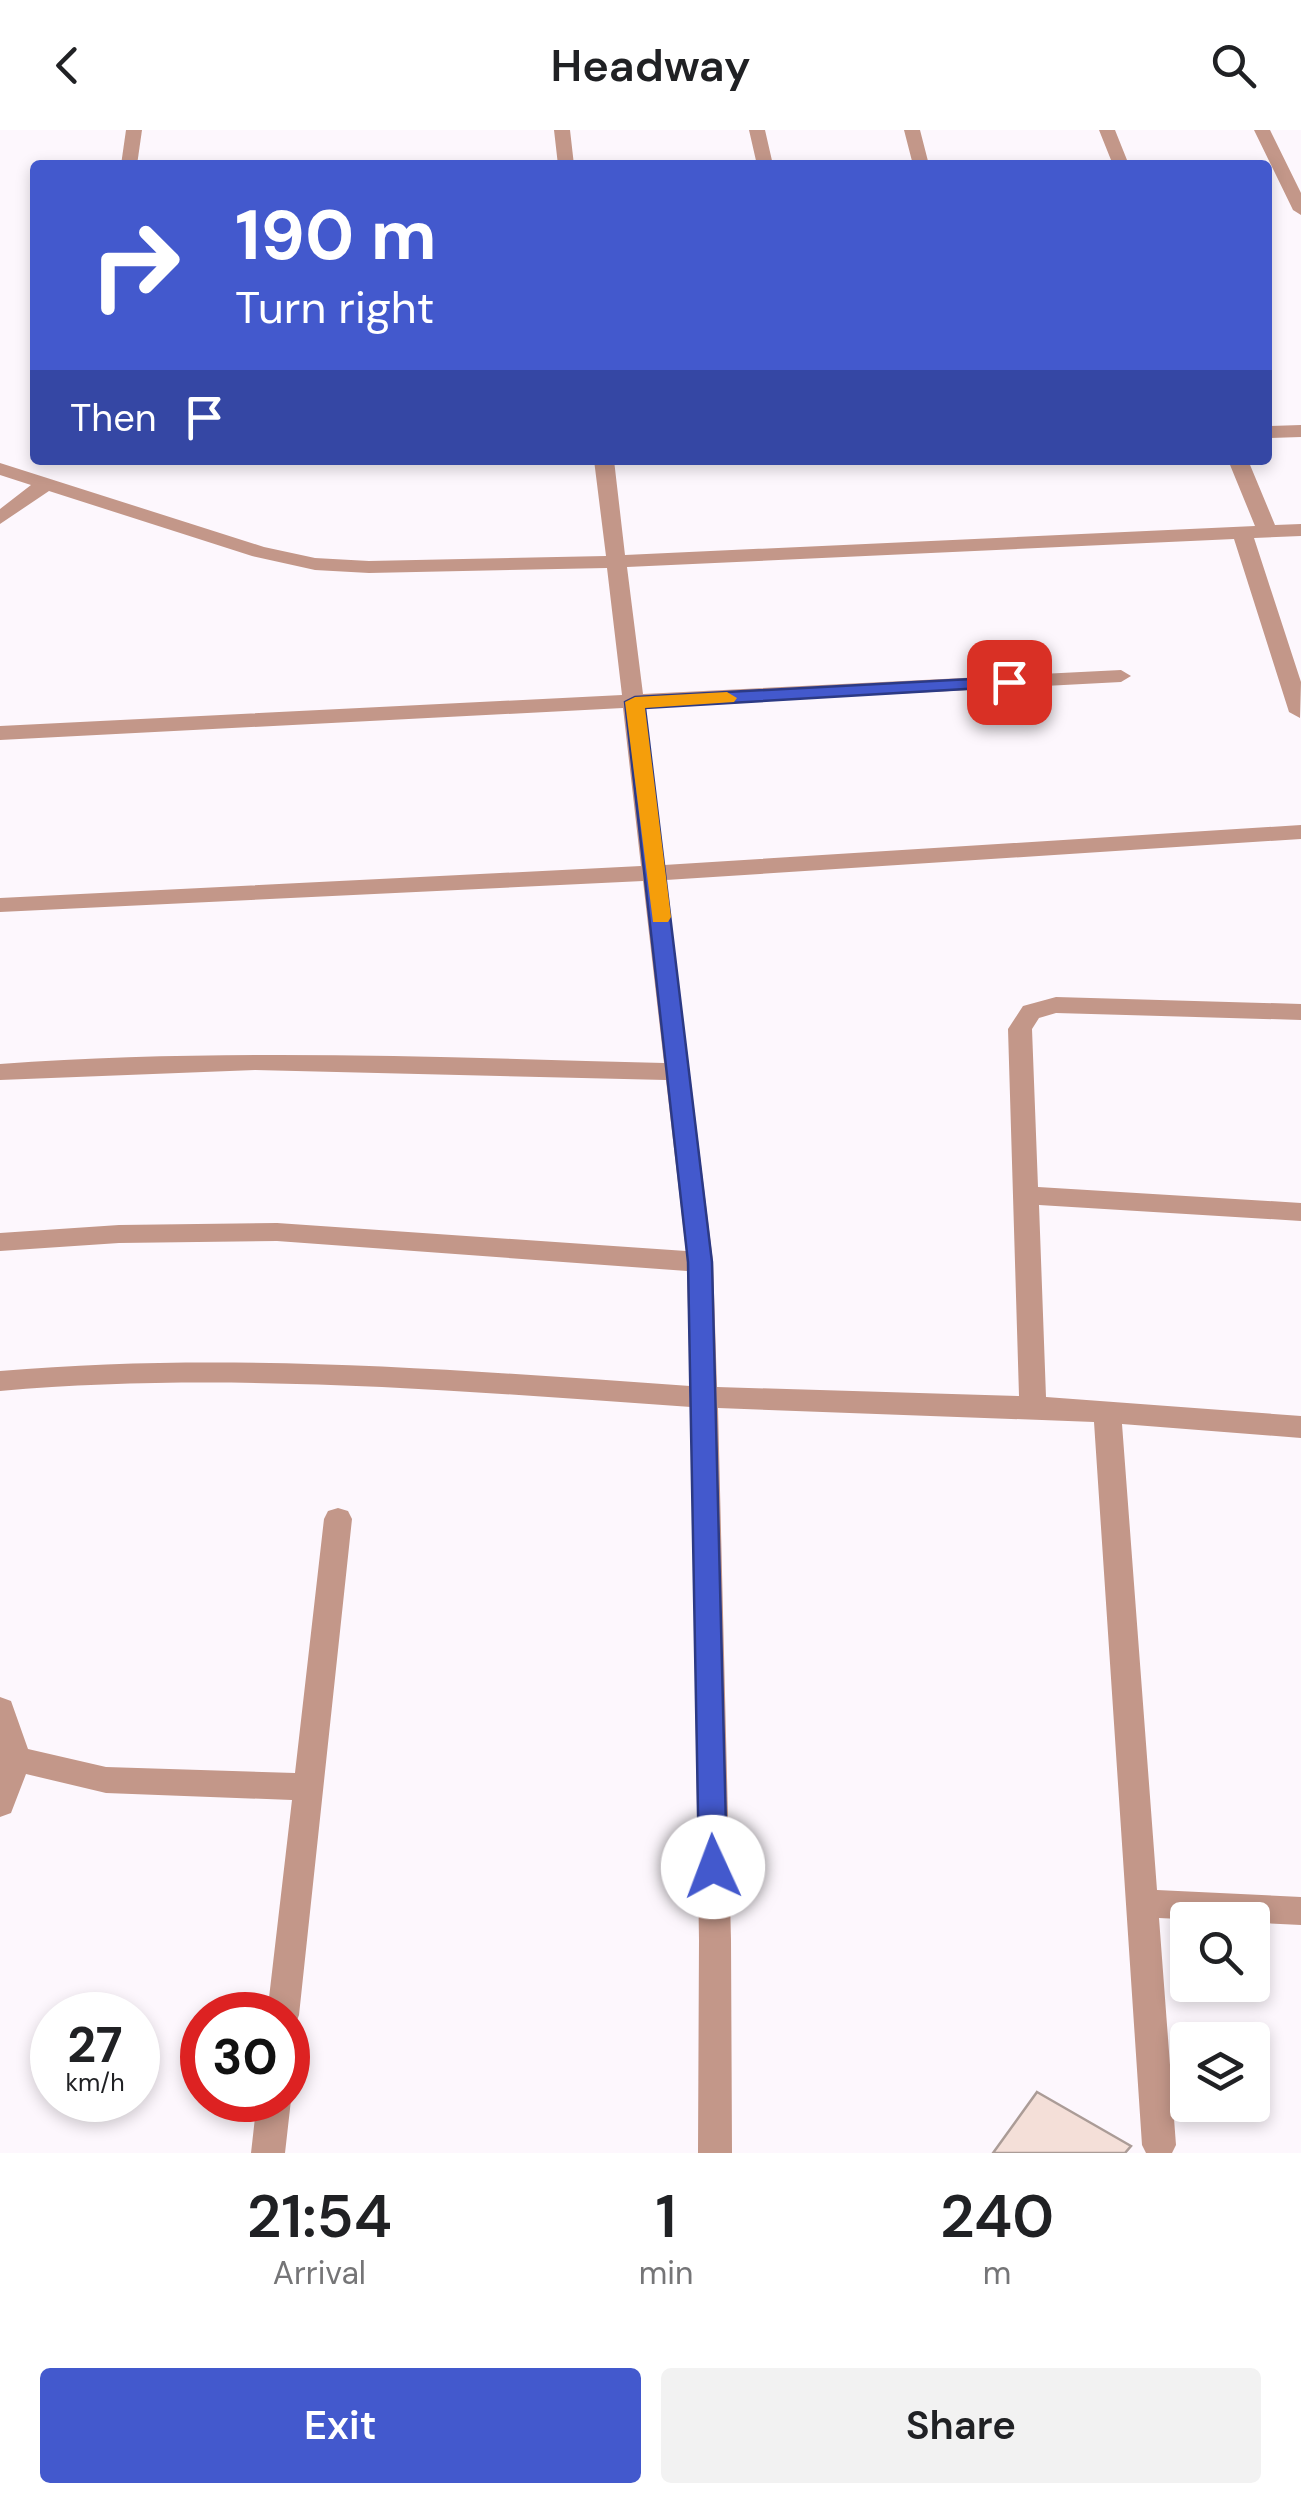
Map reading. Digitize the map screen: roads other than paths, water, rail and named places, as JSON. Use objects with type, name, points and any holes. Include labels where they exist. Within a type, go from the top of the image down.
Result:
[{"type":"street","points":[[129,160],[134,130]]},
{"type":"street","points":[[562,130],[565,160]]},
{"type":"street","points":[[756,130],[764,160]]},
{"type":"street","points":[[912,130],[920,160]]},
{"type":"street","points":[[1107,130],[1118,160]]},
{"type":"street","points":[[1262,130],[1301,210]]},
{"type":"street","points":[[1272,432],[1301,431]]},
{"type":"street","points":[[604,465],[700,1262],[715,1940],[715,2153]]},
{"type":"street","points":[[1240,465],[1268,531]]},
{"type":"street","points":[[0,469],[259,552],[315,564],[369,567],[614,562],[1301,530]]},
{"type":"street","points":[[0,518],[44,484]]},
{"type":"street","points":[[1242,532],[1300,712]]},
{"type":"street","points":[[0,733],[1121,676]]},
{"type":"street","points":[[0,904],[655,873],[1301,832]]},
{"type":"street","points":[[1032,1407],[1020,1029],[1031,1012],[1056,1005],[1301,1012]]},
{"type":"street","points":[[0,1072],[112,1062],[284,1062],[679,1072]]},
{"type":"street","points":[[1026,1196],[1301,1212]]},
{"type":"street","points":[[0,1242],[119,1234],[277,1232],[700,1262]]},
{"type":"street","points":[[0,1382],[80,1372],[289,1372],[704,1397],[1032,1407],[1301,1427]]},
{"type":"street","points":[[1107,1413],[1159,2145]]},
{"type":"street","points":[[285,1992],[338,1519]]},
{"type":"street","points":[[0,1710],[16,1758],[0,1804]]},
{"type":"street","points":[[16,1758],[106,1780],[307,1787]]},
{"type":"street","points":[[1140,1903],[1301,1910]]},
{"type":"street","points":[[268,2153],[272,2122]]}]
